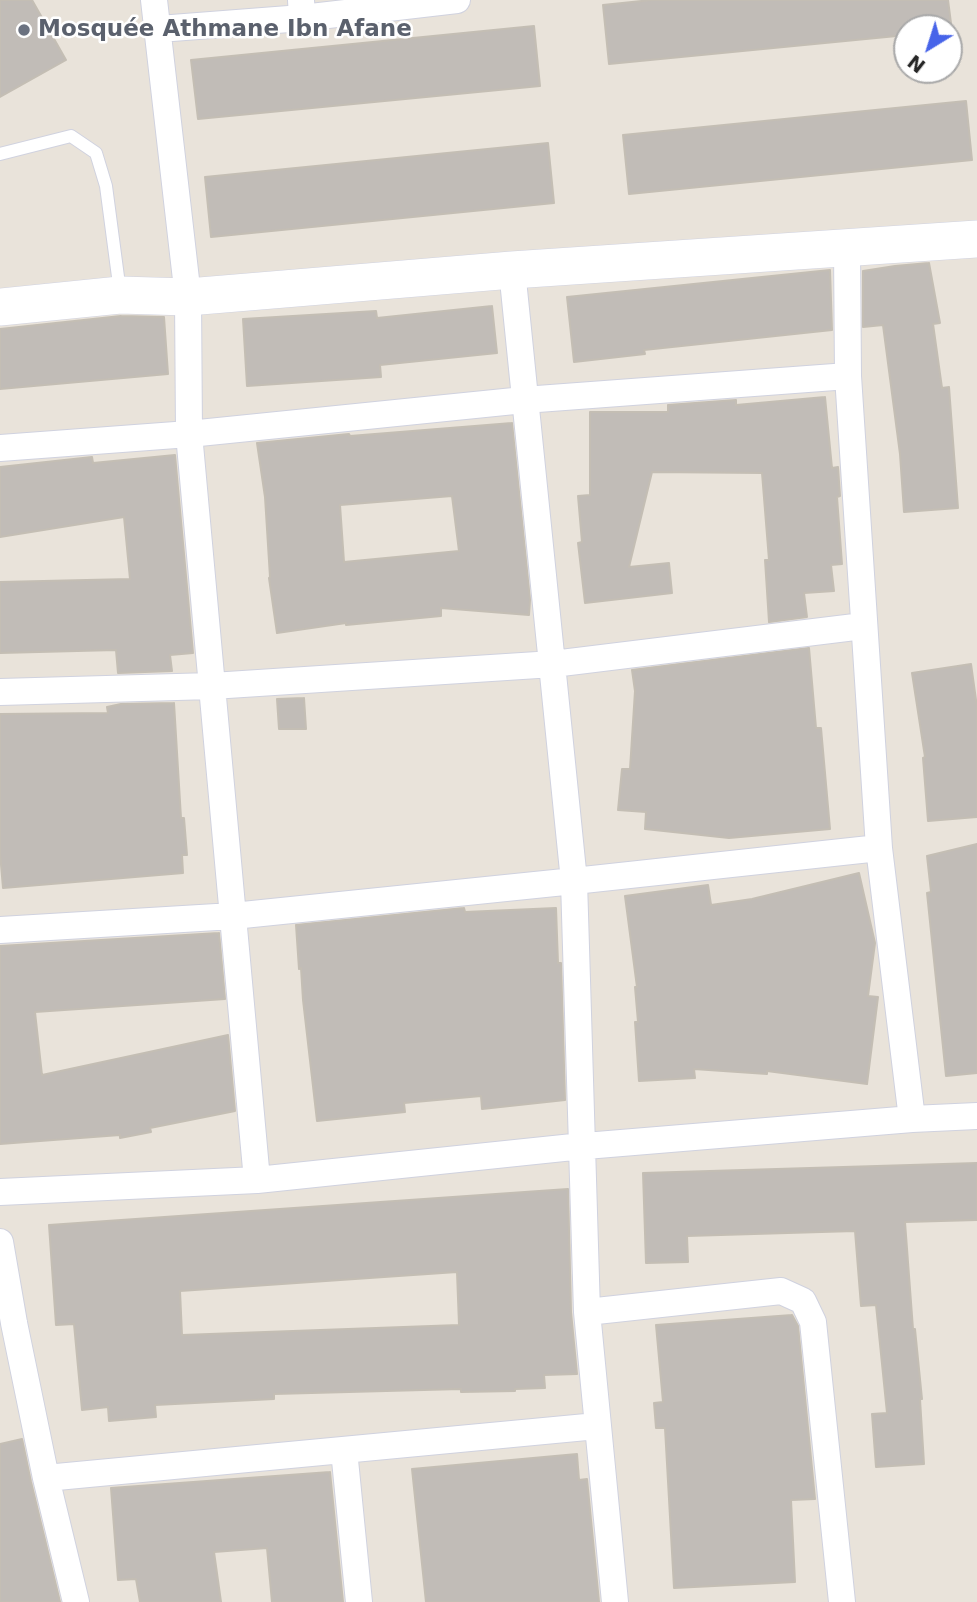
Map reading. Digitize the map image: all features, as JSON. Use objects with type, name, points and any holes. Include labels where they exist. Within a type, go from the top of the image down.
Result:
[{"type":"street","points":[[154,0],[188,297],[189,434],[257,1180]]},
{"type":"street","points":[[159,29],[301,9],[457,0]]},
{"type":"street","points":[[0,307],[120,295],[188,297],[512,270],[977,239]]},
{"type":"street","points":[[847,248],[848,376],[879,848],[912,1119]]},
{"type":"street","points":[[512,270],[575,881],[587,1312],[615,1602]]},
{"type":"street","points":[[0,448],[189,434],[524,400],[848,376]]},
{"type":"street","points":[[0,692],[212,686],[553,664],[863,626]]},
{"type":"street","points":[[0,930],[233,915],[879,848]]},
{"type":"street","points":[[0,1192],[257,1180],[582,1146],[977,1116]]},
{"type":"street","points":[[0,1242],[7,1324],[76,1602]]},
{"type":"street","points":[[587,1312],[781,1291],[803,1301],[813,1322],[842,1602]]},
{"type":"street","points":[[46,1478],[597,1426]]},
{"type":"street","points":[[344,1450],[359,1602]]},
{"type":"lane","points":[[0,154],[71,136],[96,153],[106,186],[120,295]]},
{"type":"building","name":"Mosquée Athmane Ibn Afane","points":[[0,0],[32,0],[66,60],[0,97]]},
{"type":"building","points":[[651,0],[948,0],[950,14],[893,14],[893,36],[609,64],[603,5]]},
{"type":"building","points":[[534,26],[540,86],[198,119],[191,60]]},
{"type":"building","points":[[966,101],[972,160],[629,194],[623,135]]},
{"type":"building","points":[[548,143],[554,203],[211,237],[205,177]]},
{"type":"building","points":[[929,263],[940,323],[933,324],[942,388],[949,387],[958,508],[904,512],[900,454],[883,325],[863,327],[863,271]]},
{"type":"building","points":[[830,270],[832,330],[644,350],[645,354],[574,362],[567,297]]},
{"type":"building","points":[[492,306],[497,353],[380,365],[381,377],[247,386],[243,319],[376,311],[377,318]]},
{"type":"building","points":[[121,316],[164,317],[168,374],[0,389],[0,329]]},
{"type":"building","points":[[825,397],[832,468],[838,467],[840,496],[837,497],[842,564],[831,565],[834,591],[804,593],[807,617],[769,622],[765,560],[769,560],[762,473],[652,472],[629,567],[669,563],[672,593],[585,603],[578,543],[582,542],[578,496],[590,495],[590,412],[668,412],[668,405],[736,400],[736,405]]},
{"type":"building","points":[[512,423],[530,600],[529,615],[441,608],[441,616],[346,623],[277,633],[269,578],[265,497],[257,443]],"holes":[[[452,496],[459,551],[344,562],[340,505]]]},
{"type":"building","points":[[175,455],[193,653],[170,655],[172,671],[118,673],[116,650],[0,653],[0,582],[130,579],[124,517],[0,537],[0,467],[92,457],[93,463]]},
{"type":"building","points":[[809,648],[816,728],[821,728],[830,829],[729,838],[645,829],[646,812],[618,810],[622,769],[630,769],[635,691],[632,670]]},
{"type":"building","points":[[971,664],[977,707],[977,817],[928,821],[925,757],[912,673]]},
{"type":"building","points":[[304,698],[306,729],[279,729],[277,699]]},
{"type":"building","points":[[174,703],[181,818],[184,818],[187,855],[182,855],[183,873],[3,888],[0,853],[0,714],[108,713],[107,707],[121,704]]},
{"type":"building","points":[[977,844],[977,1073],[946,1076],[927,893],[931,892],[927,856]]},
{"type":"building","points":[[859,873],[875,943],[868,996],[878,997],[867,1084],[767,1071],[767,1074],[694,1069],[695,1078],[639,1081],[635,1022],[638,1022],[637,987],[625,896],[708,885],[711,905],[752,899]]},
{"type":"building","points":[[464,908],[465,912],[556,908],[558,963],[561,963],[565,1100],[482,1109],[481,1096],[404,1103],[405,1112],[317,1121],[296,925]]},
{"type":"building","points":[[219,933],[225,999],[35,1012],[42,1075],[228,1035],[235,1111],[150,1128],[151,1132],[120,1138],[120,1135],[0,1144],[0,946]]},
{"type":"building","points":[[977,1163],[977,1220],[905,1222],[913,1329],[922,1399],[924,1464],[876,1467],[872,1414],[887,1413],[876,1305],[861,1306],[855,1231],[687,1236],[688,1262],[646,1263],[643,1173]]},
{"type":"building","points":[[568,1189],[571,1312],[577,1374],[544,1375],[545,1388],[515,1391],[461,1392],[461,1389],[274,1394],[274,1399],[155,1405],[156,1417],[109,1421],[108,1407],[82,1410],[74,1324],[56,1325],[49,1225]],"holes":[[[457,1272],[459,1325],[182,1335],[180,1291]]]},
{"type":"building","points":[[792,1315],[798,1326],[815,1499],[791,1500],[795,1582],[674,1588],[665,1428],[656,1428],[654,1403],[663,1402],[656,1325]]},
{"type":"building","points":[[22,1439],[60,1602],[0,1602],[0,1444]]},
{"type":"building","points":[[577,1454],[579,1480],[587,1479],[599,1602],[426,1602],[412,1469]]},
{"type":"building","points":[[330,1472],[343,1602],[272,1602],[267,1548],[214,1552],[221,1602],[140,1602],[136,1579],[118,1580],[111,1488]]},
{"type":"place","name":"Mosquée Athmane Ibn Afane","points":[[24,30]]}]
